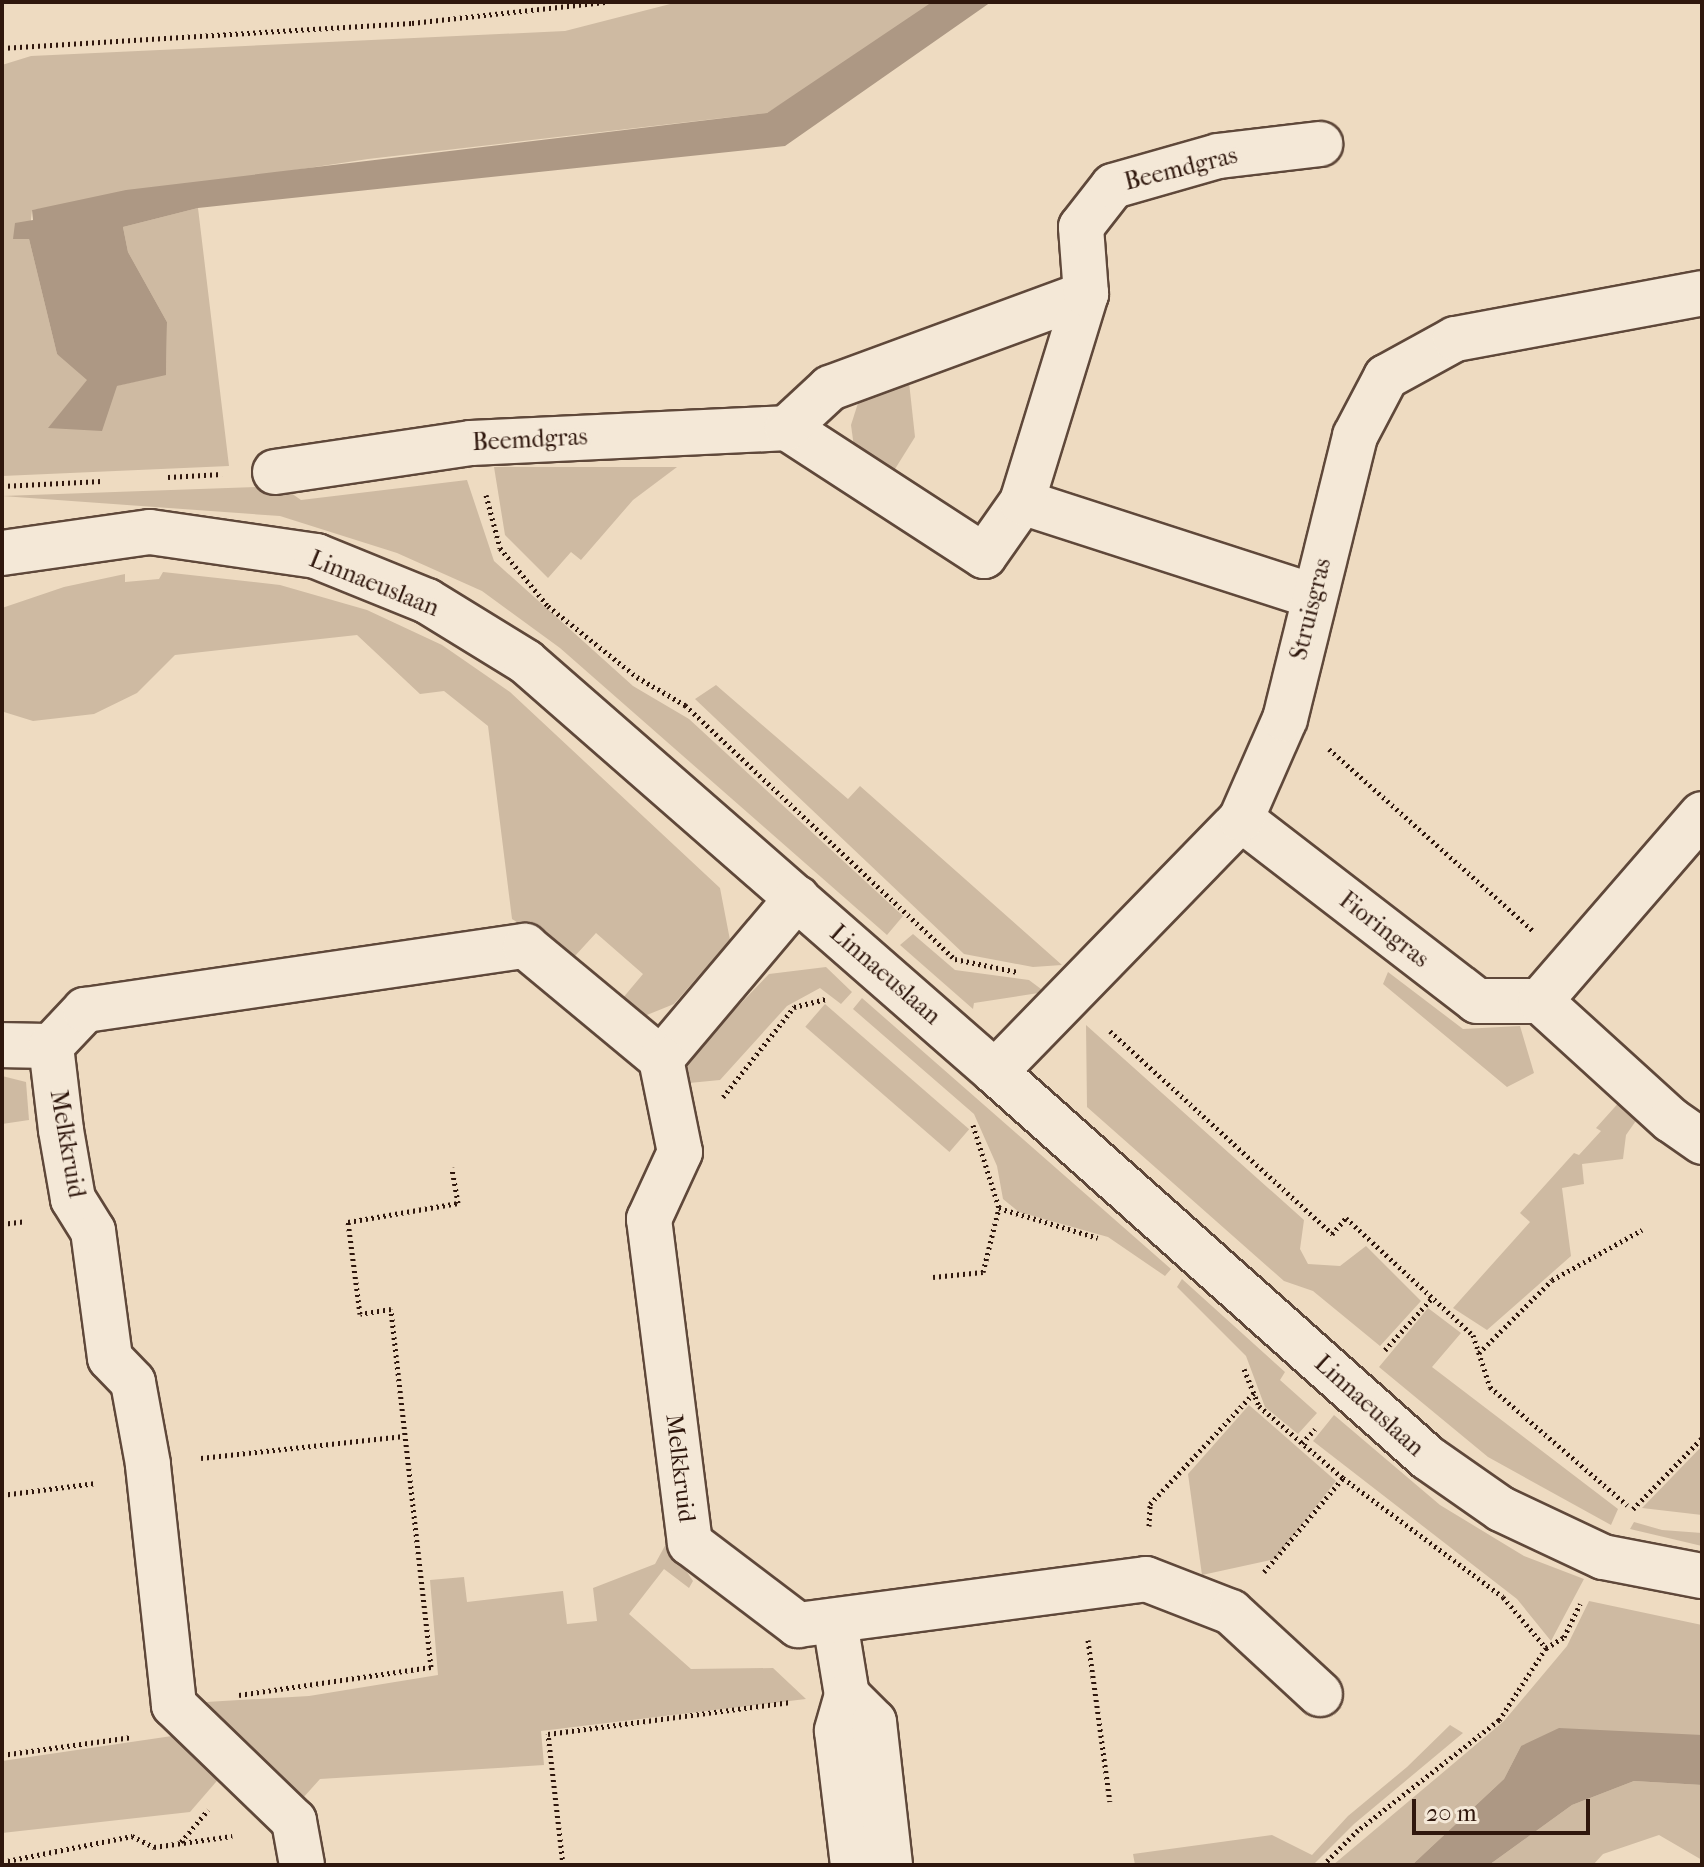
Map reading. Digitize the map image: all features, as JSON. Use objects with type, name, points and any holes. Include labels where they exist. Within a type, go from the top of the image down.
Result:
[{"type":"street","name":"Beemdgras","points":[[275,472],[471,443],[787,428],[984,556],[1022,502],[1086,294],[1081,227],[1113,186],[1218,156],[1320,144]]},
{"type":"street","name":"Struisgras","points":[[995,1072],[1241,819],[1285,719],[1355,436],[1386,377],[1455,339],[1702,293]]},
{"type":"street","points":[[787,428],[830,388],[1086,294]]},
{"type":"street","points":[[1022,502],[1313,596]]},
{"type":"street","name":"Linnaeuslaan","points":[[2,553],[150,532],[316,556],[427,601],[526,662],[995,1072],[1428,1458],[1501,1509],[1603,1557],[1702,1576]]},
{"type":"street","points":[[1702,814],[1540,1001],[1671,1120],[1702,1142]]},
{"type":"street","name":"Fioringras","points":[[1241,819],[1477,1001],[1540,1001]]},
{"type":"street","points":[[661,1059],[797,898]]},
{"type":"street","points":[[2,1045],[51,1046],[85,1010],[525,946],[661,1059],[680,1152]]},
{"type":"street","name":"Melkkruid","points":[[51,1046],[73,1199],[93,1231],[110,1358],[133,1382],[185,1716]]},
{"type":"street","name":"Melkkruid","points":[[680,1152],[649,1219],[690,1543],[798,1625],[1146,1579],[1231,1612],[1320,1694]]},
{"type":"street","points":[[835,1622],[847,1695],[837,1731],[853,1865]]},
{"type":"street","points":[[847,1695],[874,1722],[890,1865]]},
{"type":"street","points":[[185,1716],[250,1777],[299,1846]]},
{"type":"path","points":[[2,48],[412,23],[605,2]]},
{"type":"path","points":[[1285,719],[1342,758],[1571,965]]},
{"type":"path","points":[[680,1152],[794,1007],[825,997],[837,1007]]},
{"type":"path","points":[[933,1277],[983,1272],[999,1208],[971,1119]]},
{"type":"path","points":[[2,1755],[431,1667],[391,1309],[360,1314],[348,1222],[458,1203],[452,1168]]},
{"type":"path","points":[[999,1208],[1111,1242]]},
{"type":"path","points":[[1479,1353],[1552,1280],[1642,1230]]},
{"type":"path","points":[[1384,1352],[1432,1298]]},
{"type":"path","points":[[1240,1360],[1259,1406],[1343,1478],[1503,1597],[1546,1648],[1499,1720],[1358,1830],[1323,1865]]},
{"type":"path","points":[[1146,1579],[1150,1504],[1254,1393]]},
{"type":"path","points":[[2,1495],[149,1470],[404,1436]]},
{"type":"path","points":[[1632,1509],[1702,1438]]},
{"type":"path","points":[[1231,1612],[1343,1478]]},
{"type":"path","points":[[1080,1588],[1110,1802]]},
{"type":"path","points":[[563,1865],[548,1734],[847,1695]]},
{"type":"path","points":[[2,1862],[132,1836],[154,1847],[299,1846]]},
{"type":"shaded area","points":[[678,2],[942,2],[767,113],[368,159],[32,210],[29,239],[57,354],[116,386],[166,374],[167,322],[128,252],[123,227],[198,208],[229,466],[2,476],[2,65],[31,56],[565,31]]},
{"type":"shaded area","points":[[932,2],[991,2],[785,146],[198,208],[123,227],[128,252],[167,322],[166,375],[117,386],[102,431],[48,428],[87,380],[57,354],[29,239],[13,239],[15,223],[33,220],[32,210],[126,190],[767,113]]},
{"type":"shaded area","points":[[909,382],[915,437],[890,477],[854,447],[851,425],[859,400]]},
{"type":"shaded area","points":[[494,467],[677,467],[633,500],[581,560],[571,552],[548,578],[505,535]]},
{"type":"shaded area","points":[[467,480],[494,561],[633,686],[689,719],[903,916],[887,935],[560,648],[482,591],[397,553],[280,516],[2,496],[281,486],[301,500]]},
{"type":"shaded area","points":[[163,572],[280,585],[367,610],[442,645],[510,692],[720,888],[730,940],[674,1004],[642,1017],[622,999],[643,974],[596,933],[574,957],[512,919],[488,726],[444,691],[420,694],[357,635],[175,655],[137,693],[94,714],[33,721],[4,712],[2,715],[2,608],[64,587],[125,574],[125,582],[159,579]]},
{"type":"shaded area","points":[[716,685],[848,799],[860,786],[1062,965],[1033,967],[964,954],[695,699]]},
{"type":"shaded area","points":[[913,934],[955,970],[1029,980],[1045,992],[974,1003],[973,1009],[900,945]]},
{"type":"shaded area","points":[[826,967],[852,992],[841,1004],[820,988],[787,1006],[720,1080],[689,1083],[684,1062],[769,974]]},
{"type":"shaded area","points":[[1388,972],[1463,1029],[1520,1026],[1534,1073],[1507,1087],[1383,984]]},
{"type":"shaded area","points":[[862,998],[1171,1269],[1165,1276],[1108,1237],[1019,1212],[1003,1199],[997,1166],[974,1114],[853,1009]]},
{"type":"shaded area","points":[[825,1004],[969,1129],[949,1152],[805,1027]]},
{"type":"shaded area","points":[[1086,1025],[1304,1220],[1300,1249],[1308,1264],[1340,1266],[1366,1246],[1421,1301],[1380,1346],[1313,1291],[1284,1281],[1087,1107]]},
{"type":"shaded area","points":[[2,1076],[26,1082],[29,1120],[2,1124]]},
{"type":"shaded area","points":[[1622,1099],[1640,1115],[1626,1135],[1623,1159],[1582,1164],[1584,1184],[1562,1188],[1571,1256],[1487,1330],[1453,1308],[1530,1222],[1520,1213],[1574,1153],[1579,1155],[1601,1131],[1596,1128]]},
{"type":"shaded area","points":[[1182,1279],[1285,1372],[1280,1380],[1317,1413],[1298,1434],[1265,1407],[1246,1356],[1177,1287]]},
{"type":"shaded area","points":[[1428,1308],[1461,1333],[1432,1367],[1618,1509],[1611,1525],[1488,1457],[1379,1367]]},
{"type":"shaded area","points":[[1249,1405],[1336,1481],[1275,1559],[1202,1575],[1188,1474]]},
{"type":"shaded area","points":[[1334,1415],[1440,1505],[1524,1556],[1584,1579],[1551,1641],[1517,1599],[1313,1441]]},
{"type":"shaded area","points":[[1702,1446],[1702,1515],[1642,1508]]},
{"type":"shaded area","points":[[1634,1522],[1662,1530],[1702,1533],[1702,1546],[1630,1529]]},
{"type":"shaded area","points":[[667,1542],[693,1581],[689,1588],[664,1569],[629,1614],[691,1669],[773,1668],[806,1699],[541,1731],[544,1765],[320,1779],[302,1799],[200,1714],[206,1702],[309,1696],[438,1675],[430,1580],[464,1577],[467,1602],[563,1591],[567,1624],[597,1621],[593,1588],[655,1564]]},
{"type":"shaded area","points":[[1589,1601],[1702,1625],[1702,1735],[1521,1746],[1504,1779],[1412,1865],[1333,1865],[1504,1721],[1567,1646]]},
{"type":"shaded area","points":[[1450,1725],[1463,1733],[1354,1824],[1313,1865],[1135,1865],[1133,1854],[1272,1835],[1312,1855],[1348,1816],[1407,1767]]},
{"type":"shaded area","points":[[1559,1728],[1702,1735],[1702,1785],[1634,1781],[1572,1805],[1489,1865],[1412,1865],[1504,1779],[1521,1746]]},
{"type":"shaded area","points":[[172,1736],[222,1775],[190,1812],[2,1833],[2,1761]]},
{"type":"shaded area","points":[[1634,1781],[1702,1785],[1702,1860],[1659,1835],[1603,1854],[1593,1865],[1489,1865],[1572,1805]]}]
